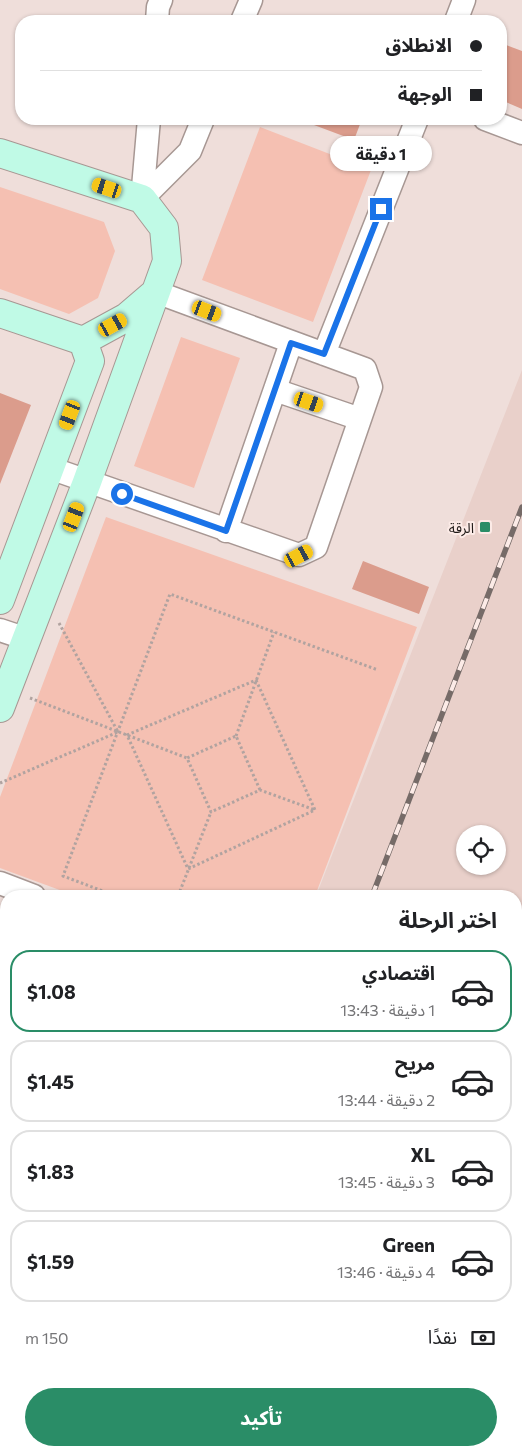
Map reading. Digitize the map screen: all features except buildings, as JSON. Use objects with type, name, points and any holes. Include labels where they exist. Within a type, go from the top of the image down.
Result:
[{"type":"main road","points":[[0,153],[142,199],[164,228],[168,261],[87,482],[0,708]]},
{"type":"main road","points":[[0,313],[83,341],[127,317],[156,292]]},
{"type":"main road","points":[[0,600],[90,361],[83,341]]},
{"type":"street","points":[[157,15],[161,0]]},
{"type":"street","points":[[245,15],[251,0]]},
{"type":"street","points":[[458,15],[464,0]]},
{"type":"street","points":[[142,199],[148,125]]},
{"type":"street","points":[[142,199],[190,151],[201,125]]},
{"type":"street","points":[[324,354],[415,125]]},
{"type":"street","points":[[501,125],[522,133]]},
{"type":"street","points":[[50,468],[299,556],[316,547],[371,387],[365,369],[156,292]]},
{"type":"street","points":[[226,531],[291,343]]},
{"type":"street","points":[[275,390],[360,419]]},
{"type":"street","points":[[0,630],[27,639]]},
{"type":"street","points":[[0,883],[18,890]]},
{"type":"path","points":[[100,890],[63,876],[170,594],[378,670]]},
{"type":"path","points":[[58,623],[118,732]]},
{"type":"path","points":[[260,790],[236,736],[274,632]]},
{"type":"path","points":[[127,735],[256,680]]},
{"type":"path","points":[[256,680],[315,810]]},
{"type":"path","points":[[29,698],[187,758],[236,736]]},
{"type":"path","points":[[0,783],[118,732]]},
{"type":"path","points":[[127,735],[188,869]]},
{"type":"path","points":[[180,890],[210,812],[187,758]]},
{"type":"path","points":[[210,812],[260,790],[315,810]]},
{"type":"path","points":[[188,869],[315,810]]},
{"type":"shaded area","points":[[260,127],[371,170],[313,322],[202,280]]},
{"type":"shaded area","points":[[0,187],[104,222],[115,251],[98,298],[69,314],[0,289]]},
{"type":"shaded area","points":[[181,337],[240,358],[194,488],[134,466]]},
{"type":"shaded area","points":[[522,370],[522,890],[318,890]]},
{"type":"shaded area","points":[[106,517],[417,627],[317,890],[60,890],[0,868],[0,797]]},
{"type":"railway","points":[[374,890],[522,507]]},
{"type":"place","name":"الرقة","points":[[485,527]]},
{"type":"route","points":[[122,494],[226,531],[291,343],[324,354],[381,209]]}]
